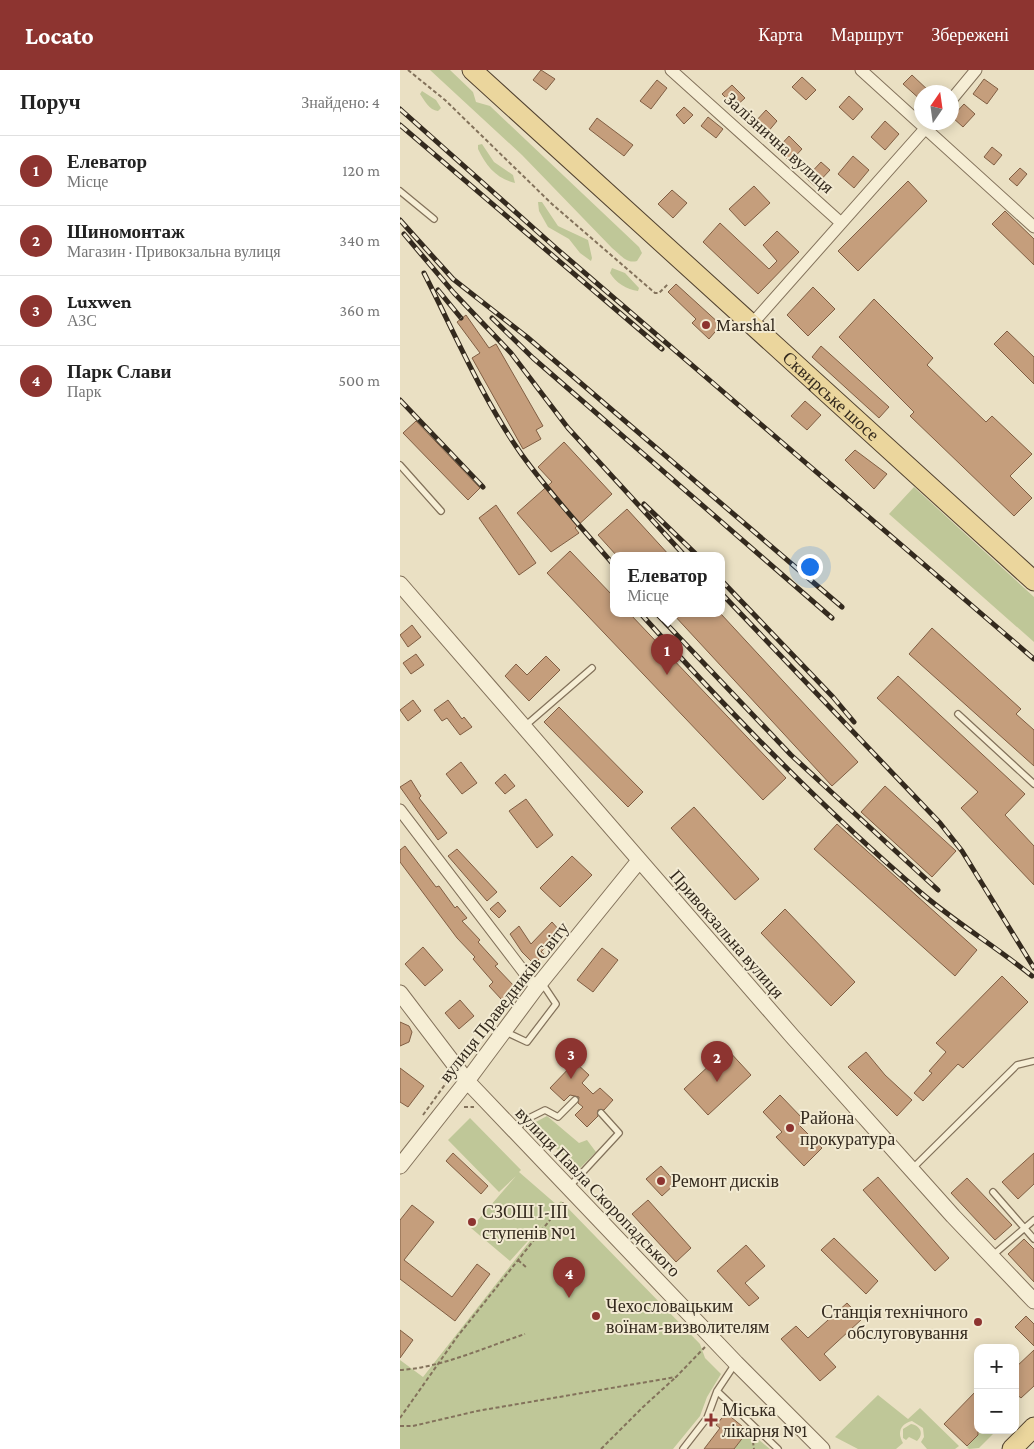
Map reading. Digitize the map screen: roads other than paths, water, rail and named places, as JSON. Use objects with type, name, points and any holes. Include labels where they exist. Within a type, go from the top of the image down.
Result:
[{"type":"main road","name":"Сквирське шосе","points":[[472,70],[750,325],[1034,581]]},
{"type":"main road","points":[[1012,1449],[1034,1427]]},
{"type":"street","name":"Залізнична вулиця","points":[[672,70],[840,222]]},
{"type":"street","points":[[861,70],[914,114]]},
{"type":"street","points":[[959,90],[976,70]]},
{"type":"street","points":[[750,325],[923,130]]},
{"type":"street","points":[[933,130],[1034,228]]},
{"type":"street","name":"Привокзальна вулиця","points":[[400,584],[638,862],[911,1170],[1034,1301]]},
{"type":"street","points":[[400,810],[538,985]]},
{"type":"street","name":"вулиця Праведників Світу","points":[[400,1166],[467,1081],[538,985],[638,862]]},
{"type":"street","name":"вулиця Павла Скоропадського","points":[[400,993],[467,1081],[514,1131],[567,1194],[822,1449]]},
{"type":"lane","points":[[400,191],[434,219]]},
{"type":"lane","points":[[400,466],[441,511]]},
{"type":"lane","points":[[523,727],[592,668]]},
{"type":"lane","points":[[958,714],[1034,784]]},
{"type":"lane","points":[[504,1031],[527,1042],[556,1004],[538,985]]},
{"type":"lane","points":[[911,1170],[1017,1065],[1034,1061]]},
{"type":"lane","points":[[514,1131],[526,1120],[545,1110],[558,1117],[576,1100]]},
{"type":"lane","points":[[567,1194],[619,1133],[601,1113]]},
{"type":"lane","points":[[992,1192],[1034,1239]]},
{"type":"lane","points":[[992,1256],[1034,1220]]},
{"type":"lane","points":[[683,1449],[708,1418],[717,1392],[736,1363]]},
{"type":"lane","points":[[717,1392],[778,1449]]},
{"type":"railway","points":[[400,109],[557,249],[1034,659]]},
{"type":"railway","points":[[400,125],[662,349]]},
{"type":"railway","points":[[400,220],[453,279],[527,337],[842,607]]},
{"type":"railway","points":[[404,234],[454,293],[511,353],[568,428],[681,552]]},
{"type":"railway","points":[[424,273],[458,343],[508,434],[566,511],[610,561]]},
{"type":"railway","points":[[438,290],[461,318]]},
{"type":"railway","points":[[492,318],[533,358],[832,618]]},
{"type":"railway","points":[[400,400],[483,487]]},
{"type":"railway","points":[[644,504],[694,552]]},
{"type":"railway","points":[[725,584],[833,697],[854,722]]},
{"type":"railway","points":[[725,597],[940,823],[962,851],[1034,968]]},
{"type":"railway","points":[[644,617],[741,722],[846,826],[933,903],[1032,976]]},
{"type":"railway","points":[[660,617],[791,755],[938,890]]},
{"type":"place","name":"Marshal","points":[[706,325]]},
{"type":"place","name":"Елеватор","points":[[667,675]]},
{"type":"place","name":"Luxwen","points":[[571,1079]]},
{"type":"place","name":"Шиномонтаж","points":[[717,1082]]},
{"type":"place","name":"Района прокуратура","points":[[790,1128]]},
{"type":"place","name":"Ремонт дисків","points":[[661,1181]]},
{"type":"place","name":"СЗОШ І-ІІІ ступенів №1","points":[[472,1222]]},
{"type":"place","name":"Парк Слави","points":[[569,1298]]},
{"type":"place","name":"Чехословацьким воїнам-визволителям","points":[[596,1316]]},
{"type":"place","name":"Станція технічного обслуговування","points":[[978,1322]]},
{"type":"place","name":"Міська лікарня №1","points":[[711,1420]]}]
